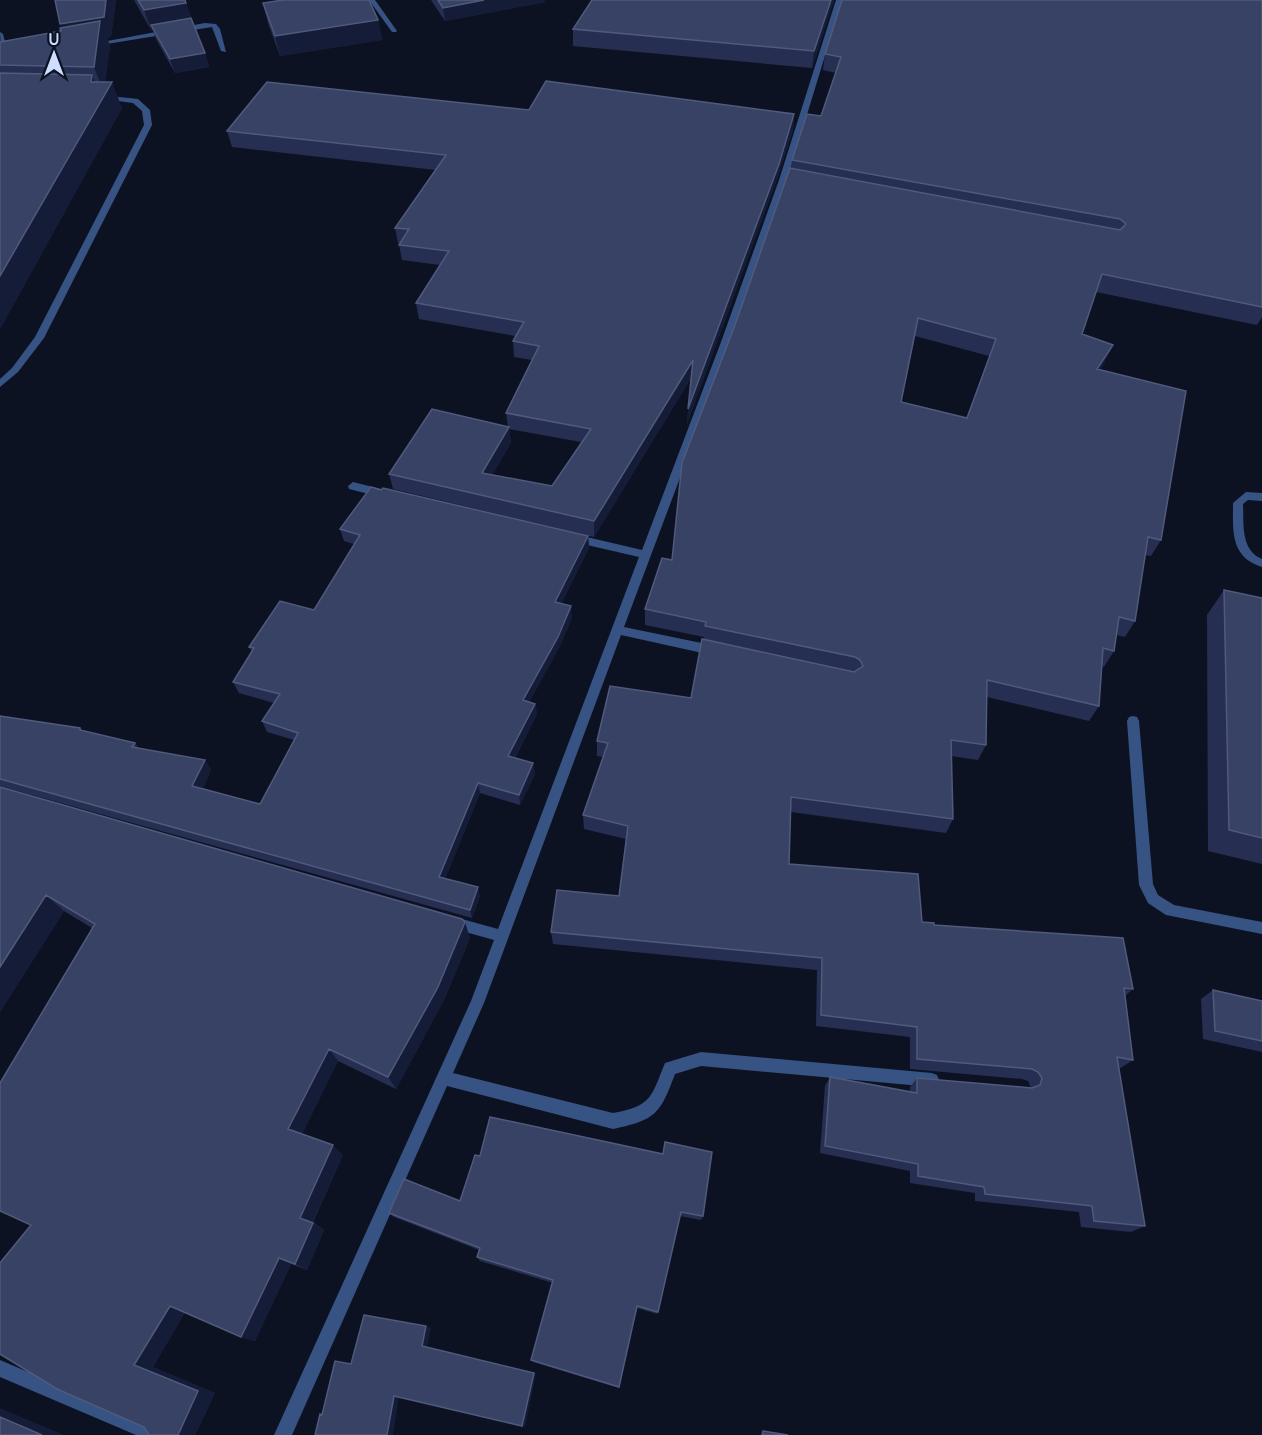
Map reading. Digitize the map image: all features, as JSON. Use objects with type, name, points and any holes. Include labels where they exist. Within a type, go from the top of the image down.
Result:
[{"type":"street","points":[[372,0],[394,31]]},
{"type":"street","points":[[283,1435],[477,1003],[787,181],[839,0]]},
{"type":"street","points":[[84,46],[205,25],[218,29],[224,51]]},
{"type":"street","points":[[0,34],[4,51],[21,56]]},
{"type":"street","points":[[0,384],[15,370],[39,338],[148,125],[146,110],[135,101],[92,96]]},
{"type":"street","points":[[353,486],[398,497]]},
{"type":"street","points":[[1262,497],[1246,496],[1238,503],[1239,542],[1247,555],[1262,562]]},
{"type":"street","points":[[567,537],[646,555]]},
{"type":"street","points":[[617,630],[734,655]]},
{"type":"street","points":[[1133,721],[1146,885],[1153,899],[1171,911],[1262,928]]},
{"type":"street","points":[[434,917],[502,936]]},
{"type":"street","points":[[443,1078],[613,1120],[638,1116],[655,1106],[670,1068],[701,1059],[951,1082]]},
{"type":"street","points":[[0,1368],[156,1435]]},
{"type":"building","points":[[55,0],[106,0],[104,17],[60,24]]},
{"type":"building","points":[[138,0],[185,0],[186,3],[144,10]]},
{"type":"building","points":[[283,0],[369,0],[378,20],[275,36],[263,3]]},
{"type":"building","points":[[438,0],[484,0],[443,8]]},
{"type":"building","points":[[592,0],[831,0],[814,51],[573,29]]},
{"type":"building","points":[[842,0],[1262,0],[1262,307],[1102,274],[1082,334],[1113,345],[1097,369],[1186,391],[1161,540],[1148,537],[1135,621],[1119,617],[1114,651],[1103,648],[1099,706],[987,680],[986,745],[951,740],[953,819],[791,797],[789,864],[918,874],[922,922],[934,923],[934,925],[1123,938],[1133,989],[1124,988],[1133,1060],[1117,1057],[1145,1226],[1094,1221],[1092,1206],[985,1194],[984,1187],[918,1176],[918,1164],[825,1146],[830,1077],[917,1093],[917,1078],[1032,1088],[1040,1085],[1042,1078],[1032,1069],[917,1059],[917,1027],[821,1015],[822,958],[551,932],[557,890],[619,896],[628,826],[583,815],[608,743],[597,741],[610,686],[691,698],[702,639],[854,672],[863,666],[855,657],[705,626],[706,622],[645,609],[662,558],[672,560],[682,463],[735,325],[790,168],[1120,230],[1126,224],[1120,219],[792,160],[807,114],[821,116],[841,57],[825,54]],"holes":[[[918,318],[996,339],[967,418],[901,402]]]},
{"type":"building","points":[[191,18],[205,53],[170,59],[151,25]]},
{"type":"building","points":[[100,21],[94,67],[0,65],[0,42]]},
{"type":"building","points":[[0,73],[92,75],[91,82],[112,82],[0,276]]},
{"type":"building","points":[[546,81],[794,114],[779,164],[688,409],[693,360],[594,521],[389,474],[432,409],[509,427],[482,473],[552,486],[591,429],[506,413],[539,346],[513,341],[524,322],[416,303],[449,251],[399,245],[409,229],[395,228],[446,155],[227,131],[267,82],[529,110]]},
{"type":"building","points":[[371,487],[588,536],[555,602],[571,606],[558,637],[523,700],[535,704],[508,756],[533,763],[519,795],[478,783],[439,877],[478,887],[470,910],[0,779],[0,716],[80,728],[80,730],[135,743],[132,747],[205,760],[192,786],[260,804],[298,733],[262,721],[280,694],[233,682],[254,648],[249,647],[280,601],[314,610],[360,535],[340,529]]},
{"type":"building","points":[[1224,590],[1262,598],[1262,838],[1229,830]]},
{"type":"building","points":[[0,787],[462,919],[465,922],[438,987],[388,1077],[329,1049],[288,1129],[333,1145],[300,1218],[313,1223],[295,1264],[279,1258],[241,1337],[170,1306],[134,1365],[198,1391],[178,1435],[149,1435],[144,1427],[57,1389],[0,1354],[0,1263],[31,1225],[0,1211],[0,1083],[95,924],[46,895],[0,967]]},
{"type":"building","points":[[1213,990],[1262,1001],[1262,1041],[1215,1031]]},
{"type":"building","points":[[490,1117],[663,1154],[665,1142],[712,1152],[703,1216],[681,1212],[658,1312],[637,1306],[619,1387],[531,1360],[553,1280],[477,1257],[480,1248],[389,1213],[404,1179],[460,1201],[475,1155],[480,1156]]},
{"type":"building","points":[[364,1315],[426,1326],[422,1346],[534,1373],[522,1426],[394,1396],[387,1435],[315,1435],[335,1361],[351,1364]]},
{"type":"building","points":[[0,1417],[42,1435],[0,1435]]},
{"type":"building","points":[[763,1431],[788,1435],[762,1435]]}]
